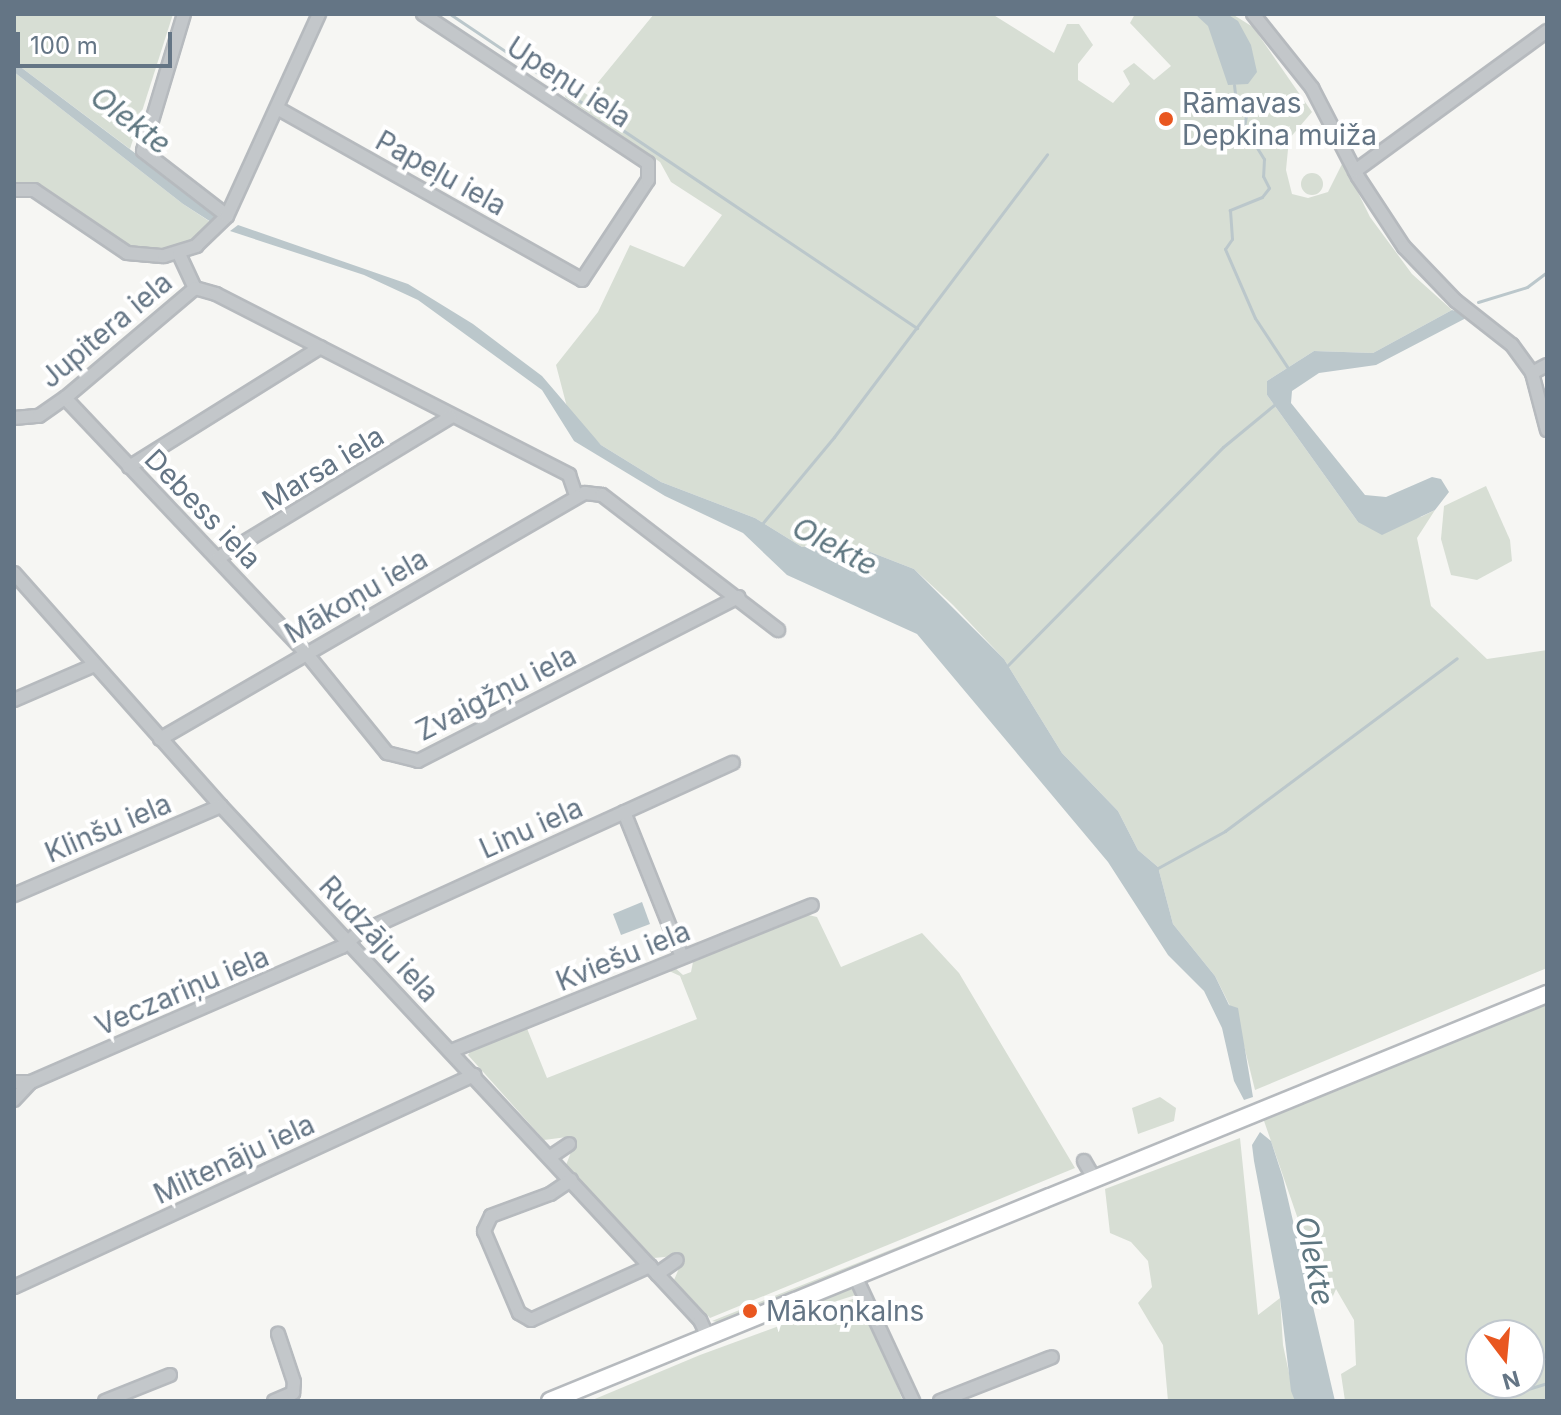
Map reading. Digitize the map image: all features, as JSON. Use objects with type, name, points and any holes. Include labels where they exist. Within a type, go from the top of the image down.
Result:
[{"type":"main road","points":[[550,1401],[1547,994]]},
{"type":"street","points":[[184,14],[143,151],[227,216]]},
{"type":"street","points":[[14,190],[34,190],[127,253],[179,254],[213,233],[227,216],[319,14]]},
{"type":"street","name":"Upeņu iela","points":[[423,14],[648,163],[648,180],[582,280]]},
{"type":"street","points":[[1253,14],[1312,88],[1355,171],[1404,247],[1456,301],[1512,345],[1532,373],[1547,430]]},
{"type":"street","points":[[1355,171],[1547,31]]},
{"type":"street","name":"Papeļu iela","points":[[277,108],[582,280]]},
{"type":"street","name":"Jupitera iela","points":[[14,418],[39,416],[65,398],[195,288],[179,254]]},
{"type":"street","points":[[195,288],[321,347],[451,417],[569,475],[576,495],[602,495],[739,597],[778,630]]},
{"type":"street","points":[[129,467],[321,347]]},
{"type":"street","points":[[1532,373],[1547,365]]},
{"type":"street","name":"Debess iela","points":[[65,398],[306,653]]},
{"type":"street","name":"Marsa iela","points":[[218,558],[451,417]]},
{"type":"street","name":"Mākoņu iela","points":[[160,739],[576,495]]},
{"type":"street","name":"Rudzāju iela","points":[[14,573],[221,806],[653,1270],[708,1337]]},
{"type":"street","points":[[14,595],[28,589]]},
{"type":"street","name":"Zvaigžņu iela","points":[[306,653],[387,753],[418,761],[739,597]]},
{"type":"street","points":[[14,700],[95,665]]},
{"type":"street","name":"Linu iela","points":[[349,940],[733,763]]},
{"type":"street","name":"Klinšu iela","points":[[14,895],[221,806]]},
{"type":"street","points":[[624,812],[682,957]]},
{"type":"street","name":"Kviešu iela","points":[[451,1051],[812,905]]},
{"type":"street","name":"Veczariņu iela","points":[[14,1100],[31,1082],[349,940]]},
{"type":"street","name":"Miltenāju iela","points":[[14,1287],[474,1075]]},
{"type":"street","name":"Veczariņu iela","points":[[14,1082],[31,1082]]},
{"type":"street","points":[[550,1157],[569,1144]]},
{"type":"street","points":[[1084,1161],[1095,1180]]},
{"type":"street","points":[[571,1180],[550,1194],[491,1216],[484,1231],[519,1313],[531,1320],[677,1260]]},
{"type":"street","points":[[856,1278],[913,1401]]},
{"type":"street","points":[[274,1401],[293,1393],[294,1382],[278,1334]]},
{"type":"street","points":[[940,1401],[1052,1357]]},
{"type":"street","points":[[105,1401],[170,1375]]},
{"type":"shaded area","points":[[14,14],[173,14],[130,149],[14,62]]},
{"type":"shaded area","points":[[654,14],[992,14],[1054,53],[1067,24],[1079,24],[1093,45],[1078,64],[1078,80],[1113,103],[1130,84],[1123,71],[1134,63],[1154,80],[1171,66],[1130,23],[1135,14],[1232,14],[1253,27],[1312,112],[1289,139],[1286,170],[1292,194],[1308,198],[1328,192],[1343,162],[1370,217],[1412,274],[1452,310],[1373,353],[1314,351],[1267,381],[1267,395],[1358,522],[1421,517],[1435,510],[1417,538],[1431,606],[1487,659],[1547,650],[1547,968],[1255,1090],[1238,1022],[1215,976],[1173,924],[1158,867],[1138,850],[1118,811],[1062,753],[1004,659],[953,605],[914,569],[842,541],[802,547],[755,518],[661,482],[601,445],[568,411],[556,365],[598,312],[630,245],[684,267],[722,215],[671,182],[660,162],[565,97],[569,83],[594,99],[591,91]]},
{"type":"shaded area","points":[[14,72],[183,204],[215,225],[176,250],[124,248],[44,190],[14,187]]},
{"type":"shaded area","points":[[1312,173],[1320,176],[1323,184],[1320,192],[1312,195],[1304,192],[1301,184],[1304,176]]},
{"type":"shaded area","points":[[1486,486],[1510,540],[1512,561],[1477,580],[1451,575],[1441,539],[1444,506]]},
{"type":"shaded area","points":[[804,914],[817,917],[841,967],[922,933],[959,973],[1075,1168],[710,1318],[674,1280],[680,1266],[675,1256],[654,1258],[566,1165],[573,1147],[567,1137],[544,1140],[468,1055],[475,1044],[526,1026],[547,1078],[697,1019],[680,976],[667,970],[649,977],[674,967],[683,975],[691,972],[694,957]]},
{"type":"shaded area","points":[[1547,984],[1547,987],[1098,1170],[1093,1169]]},
{"type":"shaded area","points":[[1547,1002],[1547,1401],[1345,1401],[1341,1374],[1356,1365],[1354,1320],[1336,1289],[1330,1303],[1312,1276],[1308,1248],[1263,1118]]},
{"type":"shaded area","points":[[1160,1097],[1176,1108],[1174,1121],[1138,1134],[1132,1108]]},
{"type":"shaded area","points":[[1240,1138],[1258,1315],[1280,1298],[1283,1345],[1295,1401],[1168,1401],[1163,1345],[1138,1303],[1152,1287],[1148,1261],[1131,1242],[1110,1233],[1105,1189]]},
{"type":"shaded area","points":[[1078,1175],[1073,1182],[721,1323],[712,1321]]},
{"type":"shaded area","points":[[849,1286],[859,1294],[789,1316],[822,1297]]},
{"type":"shaded area","points":[[861,1296],[903,1401],[590,1401],[700,1355]]},
{"type":"water","points":[[1195,14],[1227,14],[1238,21],[1251,45],[1257,72],[1248,84],[1228,85],[1208,26]]},
{"type":"water","name":"Olekte","points":[[14,62],[216,214],[211,222],[183,204],[14,72]]},
{"type":"water","name":"Olekte","points":[[238,225],[408,284],[473,324],[542,376],[601,445],[661,482],[755,518],[802,547],[842,541],[914,569],[1004,659],[1062,753],[1118,811],[1138,850],[1158,867],[1173,924],[1215,976],[1229,1005],[1238,1008],[1253,1097],[1244,1100],[1234,1081],[1222,1028],[1204,991],[1168,955],[1108,862],[917,634],[787,575],[743,533],[665,496],[574,441],[542,390],[418,300],[364,275],[230,231]]},
{"type":"water","points":[[1452,310],[1470,316],[1376,365],[1319,373],[1292,391],[1291,403],[1365,495],[1386,497],[1432,477],[1441,479],[1449,492],[1435,510],[1382,535],[1358,522],[1267,395],[1267,381],[1314,351],[1373,353]]},
{"type":"water","points":[[642,902],[650,924],[621,935],[613,914]]},
{"type":"water","name":"Olekte","points":[[1260,1132],[1271,1141],[1283,1178],[1335,1401],[1295,1401],[1291,1391],[1280,1298],[1252,1145]]},
{"type":"waterway","points":[[450,14],[917,328]]},
{"type":"waterway","points":[[1234,85],[1236,101],[1247,110],[1244,127],[1264,159],[1263,176],[1269,188],[1262,197],[1230,210],[1232,239],[1225,249],[1255,318],[1288,368]]},
{"type":"waterway","points":[[761,525],[834,437],[1047,154]]},
{"type":"waterway","points":[[1478,302],[1527,287],[1547,272]]},
{"type":"waterway","points":[[1008,665],[1223,447],[1274,405]]},
{"type":"waterway","points":[[1156,869],[1225,831],[1457,658]]},
{"type":"waterway","points":[[1489,1401],[1547,1383]]},
{"type":"place","name":"Rāmavas Depkina muiža","points":[[1166,119]]},
{"type":"place","name":"Mākoņkalns","points":[[750,1311]]}]
